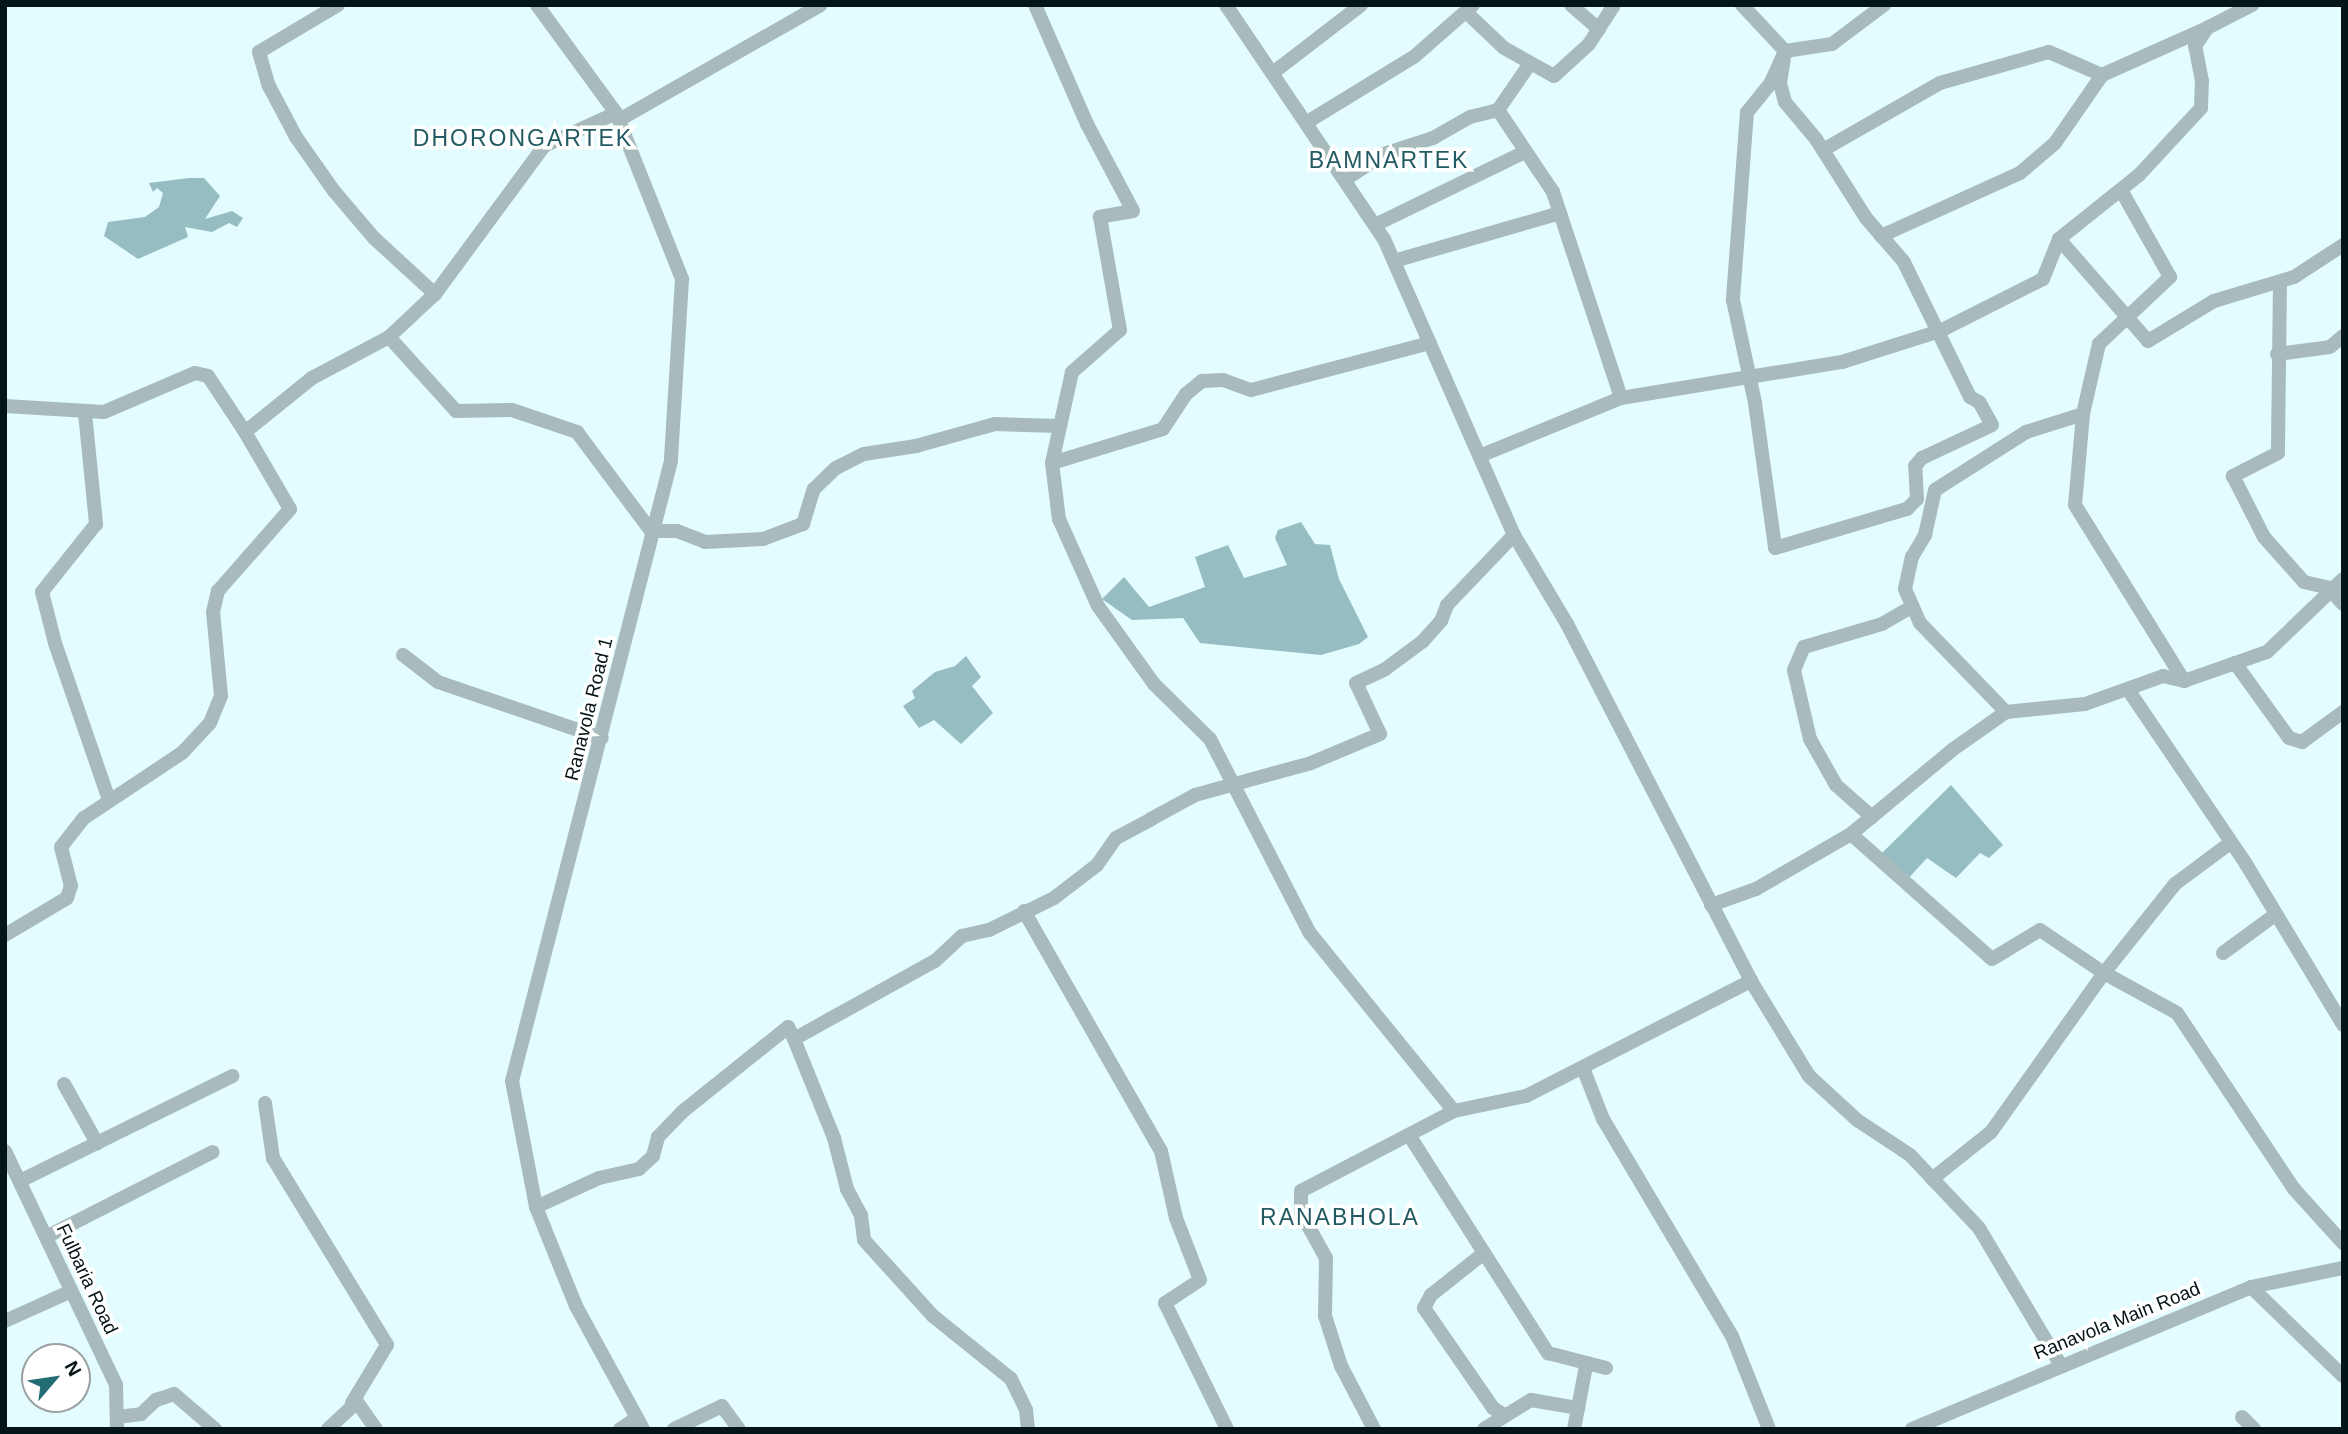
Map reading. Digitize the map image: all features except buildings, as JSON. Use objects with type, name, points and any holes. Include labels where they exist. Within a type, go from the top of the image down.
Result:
[{"type":"street","points":[[338,5],[259,51],[269,86],[296,137],[334,191],[374,238],[435,294]]},
{"type":"street","name":"Ranavola Road 1","points":[[537,5],[618,116],[682,279],[671,461],[512,1081],[536,1207],[576,1306],[640,1424]]},
{"type":"street","points":[[245,432],[312,377],[390,337],[435,294],[544,146],[618,116],[821,5]]},
{"type":"street","points":[[1035,5],[1087,124],[1133,211],[1100,217],[1120,331],[1072,372],[1052,463],[1059,519],[1098,606],[1154,684],[1210,739],[1310,932],[1454,1111]]},
{"type":"street","points":[[1226,5],[1309,121],[1375,225],[1482,455],[1514,535],[1567,624],[1751,981],[1809,1076],[1857,1120],[1910,1155],[1979,1228],[2060,1364]]},
{"type":"street","points":[[1274,72],[1361,5]]},
{"type":"street","points":[[1571,5],[1599,29]]},
{"type":"street","points":[[1309,121],[1415,56],[1470,8],[1504,48],[1554,76],[1599,29],[1614,5]]},
{"type":"street","points":[[1742,5],[1786,51]]},
{"type":"street","points":[[1786,51],[1832,44],[1884,5]]},
{"type":"street","points":[[1881,236],[2020,173],[2055,143],[2102,75],[2252,5]]},
{"type":"street","points":[[1482,455],[1621,398],[1842,362],[1940,331],[2043,279],[2059,239],[2121,190],[2201,108],[2202,81],[2195,46],[2207,28]]},
{"type":"street","points":[[1786,51],[1780,83],[1785,102],[1823,150],[1881,236],[1903,262],[1940,331],[1970,397],[1979,402],[1990,427],[1922,458],[1915,466],[1917,499],[1907,509],[1775,548],[1750,375],[1733,300],[1747,112],[1770,83],[1786,51]]},
{"type":"street","points":[[1823,150],[1940,83],[2049,52],[2102,75]]},
{"type":"street","points":[[1346,179],[1384,154],[1433,138],[1470,117],[1498,110],[1527,68]]},
{"type":"street","points":[[1498,110],[1553,192],[1621,398]]},
{"type":"street","points":[[1375,225],[1525,152]]},
{"type":"street","points":[[2121,190],[2170,277],[2099,344],[2082,414],[2075,505],[2184,681]]},
{"type":"street","points":[[1394,261],[1560,213]]},
{"type":"street","points":[[2059,239],[2148,341],[2214,301],[2294,277],[2343,244]]},
{"type":"street","points":[[2280,282],[2277,354],[2278,453],[2233,476],[2264,537],[2304,582],[2329,588],[2343,604]]},
{"type":"street","points":[[2277,354],[2330,347],[2343,336]]},
{"type":"street","points":[[390,337],[456,411],[512,410],[578,432],[651,531],[677,530],[705,542],[762,539],[803,524],[814,489],[836,468],[863,454],[916,446],[995,424],[1059,426]]},
{"type":"street","points":[[1052,463],[1163,429],[1186,394],[1202,381],[1223,380],[1251,390],[1430,343]]},
{"type":"street","points":[[5,406],[104,412],[195,373],[208,376],[245,432],[290,509],[218,591],[213,612],[221,696],[209,723],[182,752],[84,818],[61,847],[71,886],[67,898],[5,935]]},
{"type":"street","points":[[86,412],[96,524],[42,592],[55,643],[109,800]]},
{"type":"street","points":[[2007,712],[1978,687],[1911,607],[1905,589],[1912,558],[1925,535],[1935,489],[2026,432],[2082,414]]},
{"type":"street","points":[[794,1039],[935,961],[962,936],[989,930],[1054,898],[1097,865],[1116,838],[1195,795],[1236,786],[1380,734],[1356,683],[1384,670],[1423,641],[1441,621],[1447,605],[1514,535]]},
{"type":"street","points":[[1712,905],[1756,889],[1851,834],[1952,750],[2007,712],[2085,704],[2129,691],[2163,676],[2184,681],[2267,652],[2301,623],[2329,588],[2343,579]]},
{"type":"street","points":[[1872,817],[1836,785],[1810,739],[1794,670],[1804,647],[1882,624],[1911,607]]},
{"type":"street","points":[[403,655],[438,682],[602,738]]},
{"type":"street","points":[[2235,663],[2289,738],[2302,742],[2343,712]]},
{"type":"street","points":[[2129,691],[2230,843],[2343,1025]]},
{"type":"street","points":[[1851,834],[1992,959],[2040,930],[2104,973],[2177,1013],[2294,1189],[2343,1243]]},
{"type":"street","points":[[1932,1179],[1991,1132],[2104,973],[2175,884],[2230,843]]},
{"type":"street","points":[[1024,911],[1161,1152],[1176,1218],[1200,1280],[1165,1303],[1227,1429]]},
{"type":"street","points":[[2223,953],[2276,915]]},
{"type":"street","points":[[1374,1429],[1341,1366],[1325,1316],[1326,1258],[1301,1213],[1301,1191],[1454,1111],[1526,1096],[1751,981]]},
{"type":"street","points":[[536,1207],[599,1178],[639,1169],[653,1156],[658,1137],[682,1112],[788,1027],[834,1138],[847,1189],[861,1215],[864,1240],[933,1316],[1011,1379],[1026,1410],[1028,1429]]},
{"type":"street","points":[[1583,1068],[1603,1119],[1732,1336],[1769,1429]]},
{"type":"street","points":[[20,1181],[232,1076]]},
{"type":"street","points":[[64,1084],[97,1143]]},
{"type":"street","points":[[265,1103],[273,1158],[387,1345],[352,1403],[328,1429]]},
{"type":"street","points":[[1409,1135],[1548,1353],[1586,1366],[1606,1368]]},
{"type":"street","name":"Fulbaria Road","points":[[5,1151],[116,1385],[117,1423]]},
{"type":"street","points":[[46,1237],[213,1152]]},
{"type":"street","points":[[1484,1253],[1431,1296],[1424,1308],[1493,1408],[1504,1415]]},
{"type":"street","name":"Ranavola Main Road","points":[[1912,1429],[2060,1364],[2251,1287],[2343,1269]]},
{"type":"street","points":[[2251,1287],[2343,1376]]},
{"type":"street","points":[[5,1321],[71,1291]]},
{"type":"street","points":[[1574,1429],[1586,1366]]},
{"type":"street","points":[[117,1423],[141,1414],[156,1400],[174,1394],[215,1429]]},
{"type":"street","points":[[1484,1429],[1531,1400],[1578,1408]]},
{"type":"street","points":[[352,1403],[357,1402],[376,1429]]},
{"type":"street","points":[[674,1429],[722,1406],[739,1429]]},
{"type":"street","points":[[2242,1417],[2254,1429]]},
{"type":"street","points":[[620,1429],[640,1424]]},
{"type":"water","points":[[204,178],[220,196],[205,219],[232,211],[243,218],[237,227],[229,223],[212,232],[185,227],[188,237],[138,259],[104,236],[108,222],[145,217],[159,207],[163,193],[157,188],[153,192],[149,183]]},
{"type":"water","points":[[1301,522],[1315,544],[1330,545],[1339,579],[1368,637],[1359,644],[1321,655],[1200,643],[1183,618],[1132,620],[1102,599],[1124,577],[1149,607],[1205,587],[1195,557],[1228,545],[1244,578],[1287,565],[1275,538],[1278,530]]},
{"type":"water","points":[[966,656],[981,677],[972,686],[993,713],[961,744],[934,720],[919,728],[903,706],[915,698],[912,691],[935,672],[955,666]]},
{"type":"water","points":[[1951,785],[2003,845],[1989,858],[1980,853],[1956,878],[1927,858],[1905,882],[1879,856]]},
{"type":"district","name":"DHORONGARTEK","points":[[523,138]]},
{"type":"district","name":"BAMNARTEK","points":[[1389,160]]},
{"type":"district","name":"RANABHOLA","points":[[1340,1217]]}]
